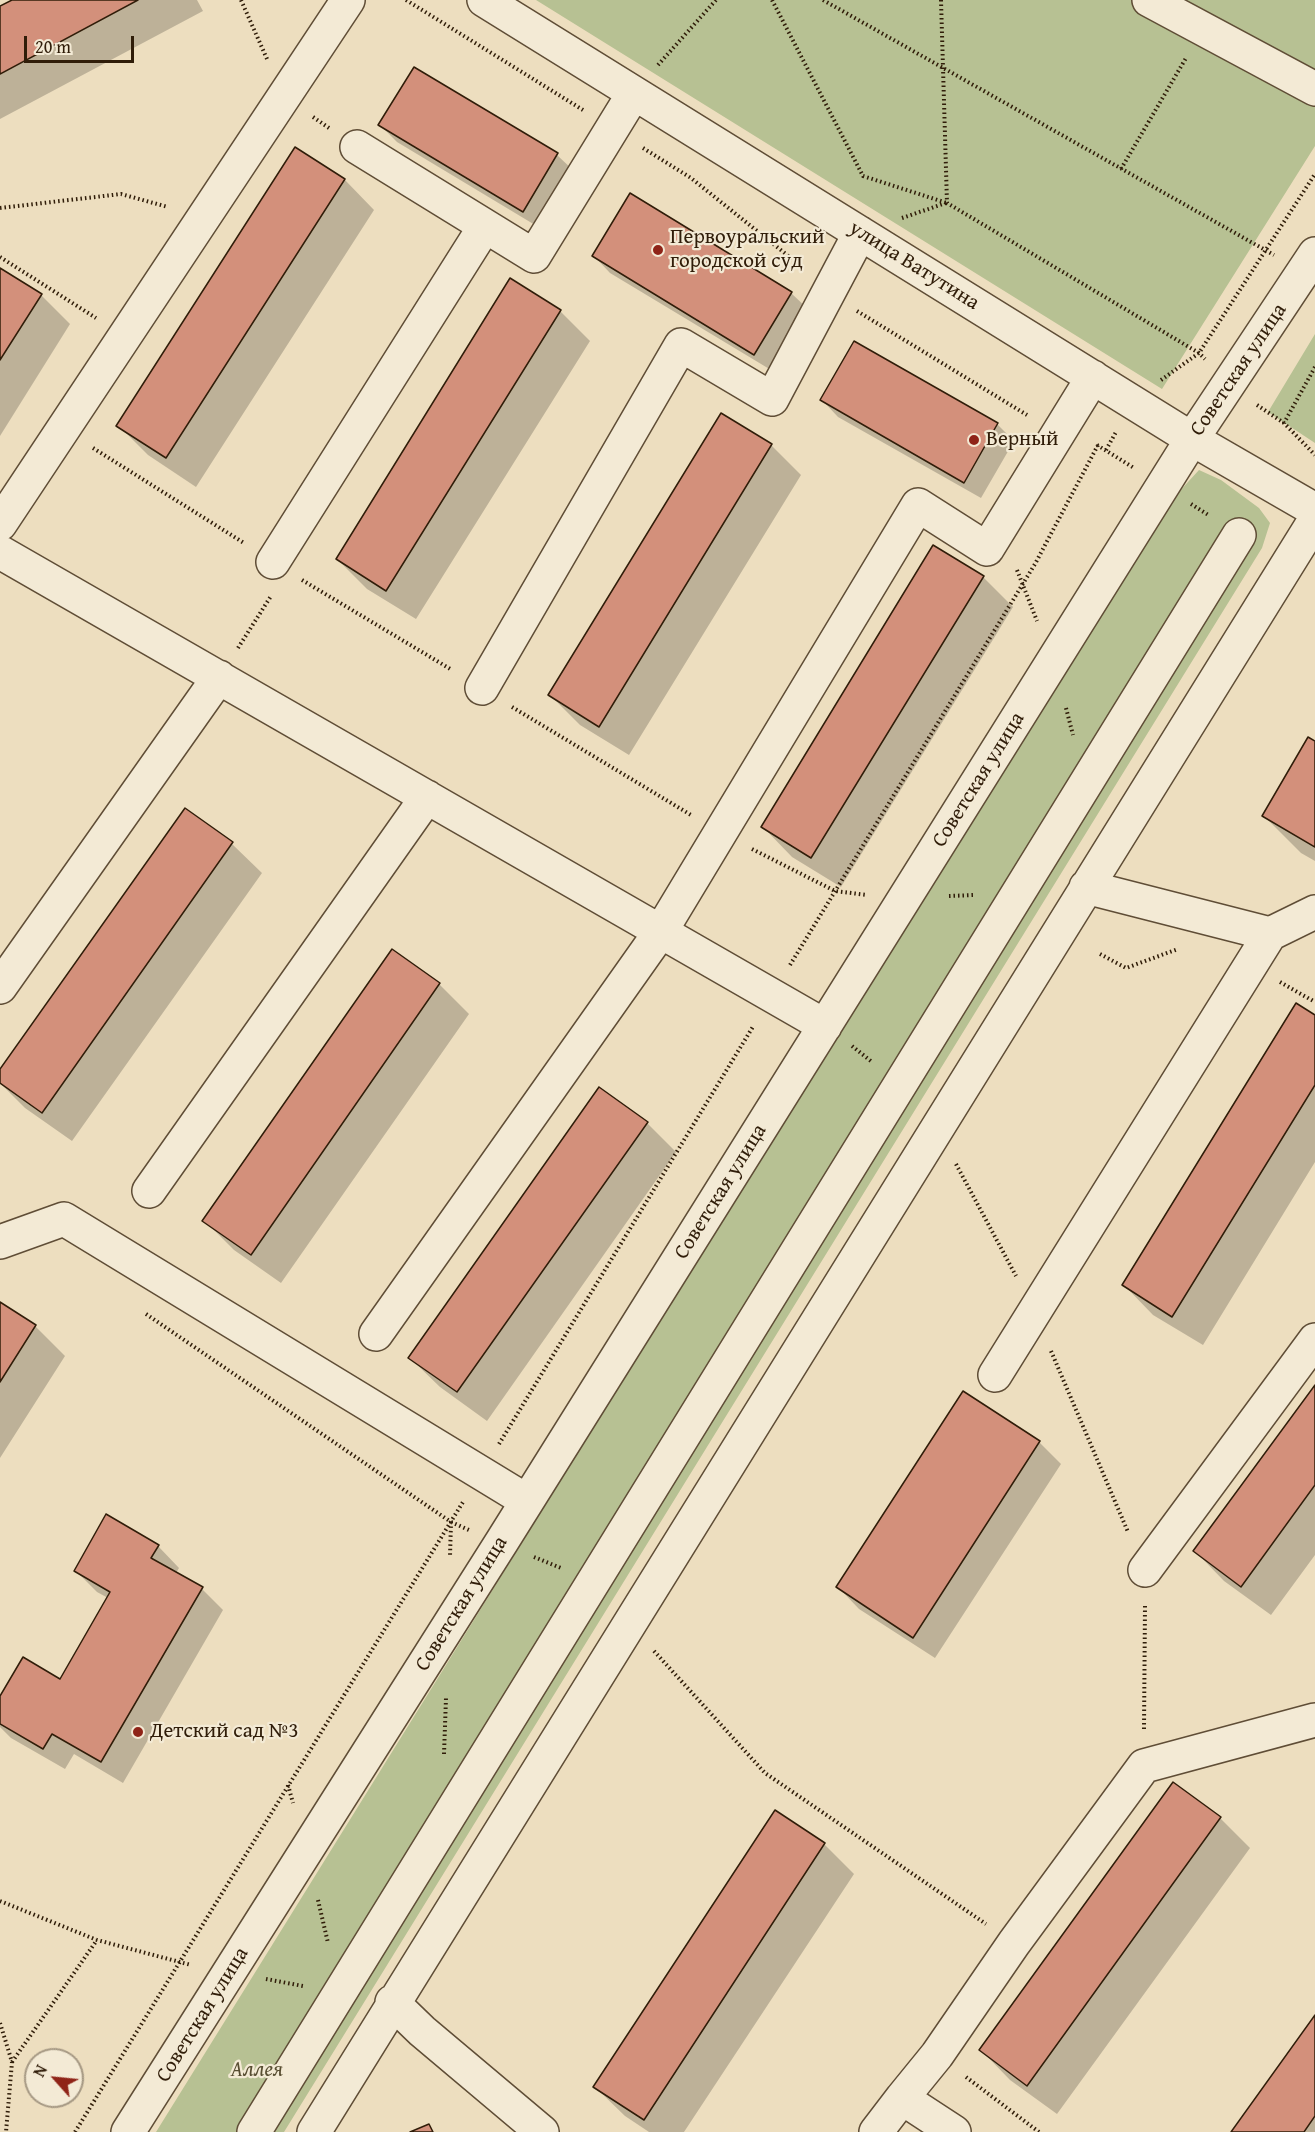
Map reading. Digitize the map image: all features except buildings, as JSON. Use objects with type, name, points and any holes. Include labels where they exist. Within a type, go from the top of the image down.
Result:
[{"type":"street","points":[[0,524],[348,0]]},
{"type":"street","name":"улица Ватутина","points":[[483,0],[1192,439],[1315,510]]},
{"type":"street","points":[[1149,0],[1315,89]]},
{"type":"street","points":[[357,147],[534,256],[634,93]]},
{"type":"street","points":[[280,567],[485,226]]},
{"type":"street","points":[[482,688],[681,345],[772,399],[860,233]]},
{"type":"street","name":"Советская улица","points":[[128,2132],[501,1543],[1192,439],[1310,263]]},
{"type":"street","points":[[376,1334],[661,931],[918,505],[987,549],[1093,377]]},
{"type":"street","points":[[314,2132],[392,2002],[1315,520]]},
{"type":"street","points":[[254,2132],[1239,535]]},
{"type":"street","points":[[0,552],[825,1026]]},
{"type":"street","points":[[0,987],[219,677]]},
{"type":"street","points":[[149,1191],[427,797]]},
{"type":"street","points":[[1086,887],[1270,934]]},
{"type":"street","points":[[995,1375],[1270,934],[1315,912]]},
{"type":"street","points":[[0,1242],[64,1219],[527,1501]]},
{"type":"street","points":[[1145,1570],[1315,1340]]},
{"type":"street","points":[[876,2132],[937,2055],[1014,1943],[1144,1766],[1315,1720]]},
{"type":"street","points":[[392,2002],[422,2031],[542,2132]]},
{"type":"street","points":[[902,2098],[954,2132]]},
{"type":"path","points":[[634,93],[716,0]]},
{"type":"path","points":[[772,0],[863,176],[947,203],[1199,353],[1227,387],[1284,423],[1315,455]]},
{"type":"path","points":[[823,0],[1265,250],[1310,263]]},
{"type":"path","points":[[941,0],[947,203]]},
{"type":"path","points":[[1121,169],[1203,29]]},
{"type":"path","points":[[1106,450],[1132,400],[1199,353],[1315,174]]},
{"type":"path","points":[[0,208],[121,194],[205,216]]},
{"type":"path","points":[[0,257],[125,336]]},
{"type":"path","points":[[1284,423],[1315,367]]},
{"type":"path","points":[[64,429],[280,567],[720,833],[835,891],[904,899],[1020,892]]},
{"type":"path","points":[[75,2132],[481,1473],[1035,564],[1098,445]]},
{"type":"path","points":[[219,677],[280,567]]},
{"type":"path","points":[[145,1313],[451,1522],[565,1570],[589,1592]]},
{"type":"path","points":[[450,1568],[451,1522]]},
{"type":"path","points":[[627,1626],[649,1646],[765,1773],[1014,1943]]},
{"type":"path","points":[[444,1758],[446,1686]]},
{"type":"path","points":[[0,1901],[97,1940],[180,1962],[341,1993]]},
{"type":"path","points":[[12,2062],[97,1940]]},
{"type":"path","points":[[0,2023],[12,2062],[6,2132]]},
{"type":"path","points":[[937,2055],[1040,2132]]},
{"type":"green space","points":[[536,0],[1315,0],[1315,146],[1162,389]]},
{"type":"green space","points":[[1315,334],[1315,443],[1268,412]]},
{"type":"green space","name":"Аллея","points":[[1199,470],[1221,480],[1259,508],[1270,523],[1262,548],[284,2132],[156,2132],[1165,507]]},
{"type":"place","name":"Первоуральский городской суд","points":[[658,250]]},
{"type":"place","name":"Верный","points":[[974,440]]},
{"type":"place","name":"Детский сад №3","points":[[138,1732]]}]
